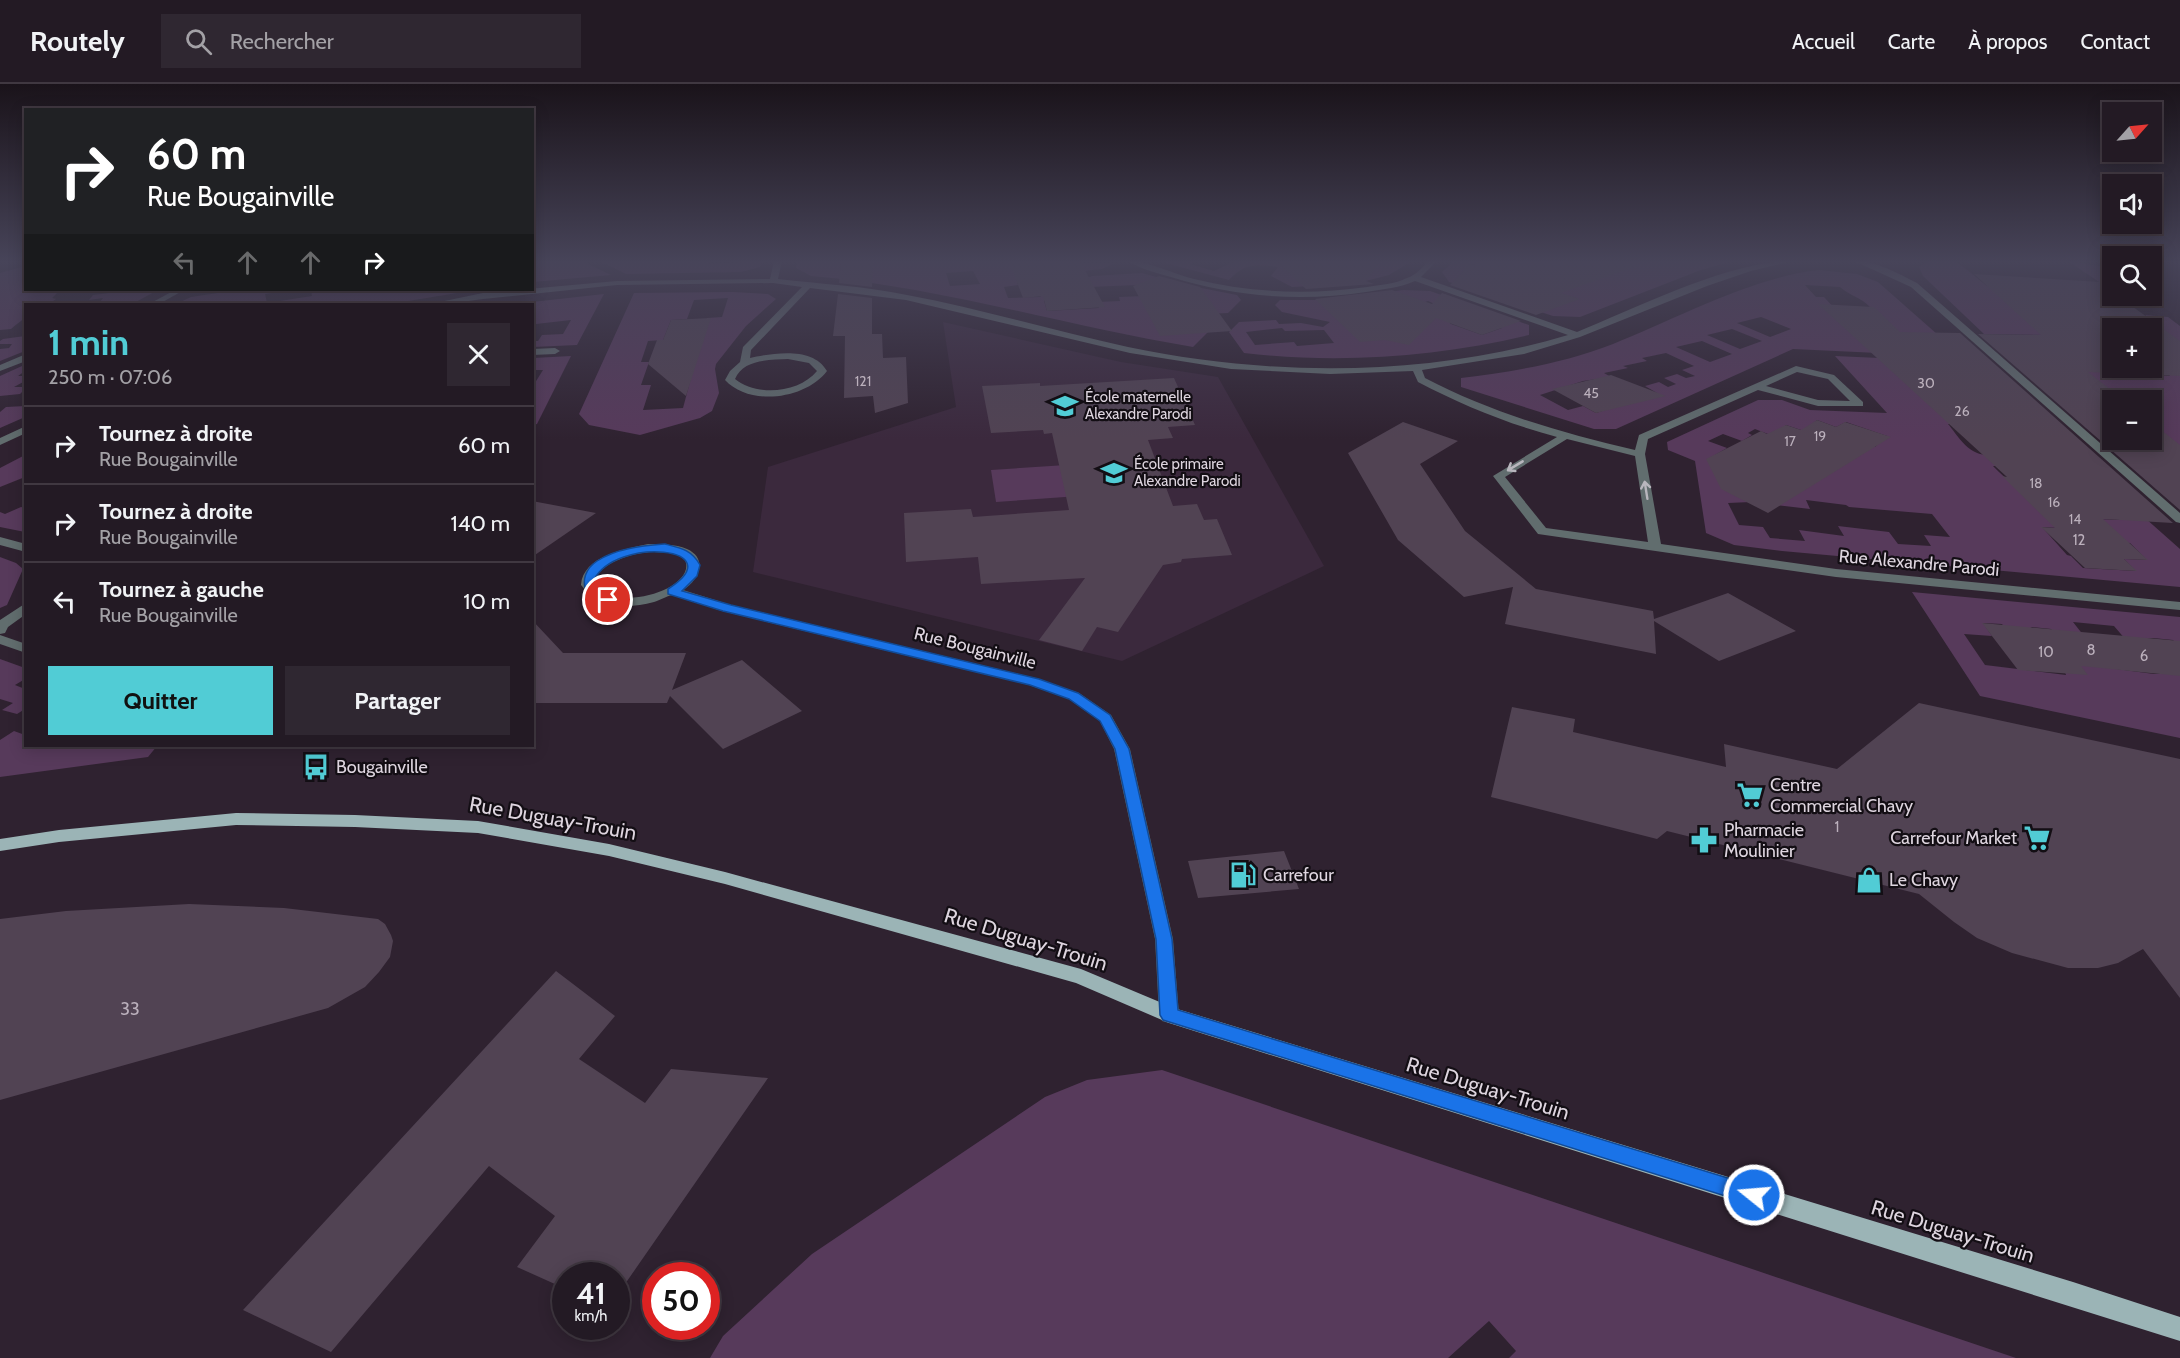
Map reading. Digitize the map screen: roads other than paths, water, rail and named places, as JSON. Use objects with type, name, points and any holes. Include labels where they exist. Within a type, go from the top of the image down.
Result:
[{"type":"main road","name":"Rue Duguay-Trouin","points":[[0,845],[59,836],[236,819],[355,820],[478,827],[609,850],[736,881],[1081,977],[1169,1015],[2062,1290],[2180,1329]]},
{"type":"street","points":[[745,364],[746,349],[774,320]]},
{"type":"street","points":[[1005,320],[1130,350],[1231,366],[1330,370],[1417,368],[1521,352],[1577,335],[1613,320]]},
{"type":"street","points":[[1536,320],[1577,335]]},
{"type":"street","points":[[1954,320],[2180,519]]},
{"type":"street","points":[[534,352],[555,351]]},
{"type":"street","points":[[773,357],[795,357],[813,361],[820,365],[822,371],[811,383],[798,388],[754,392],[742,389],[730,380],[731,374],[745,364],[773,357]]},
{"type":"street","points":[[0,368],[24,358]]},
{"type":"street","points":[[1417,368],[1421,380],[1450,396],[1565,436],[1640,454]]},
{"type":"street","points":[[1655,548],[1640,454],[1643,437],[1756,386],[1796,369],[1831,377],[1859,404],[1818,403],[1756,386]]},
{"type":"street","points":[[0,442],[24,430]]},
{"type":"street","name":"Rue Alexandre Parodi","points":[[1565,436],[1499,476],[1542,531],[1836,573],[2180,606]]},
{"type":"street","points":[[0,541],[24,547]]},
{"type":"street","points":[[648,548],[665,548],[680,551],[690,557],[694,565],[693,574],[685,583],[672,591],[657,598],[623,602],[596,595],[590,588],[588,580],[592,572],[614,556],[648,548]]},
{"type":"street","name":"Rue Bougainville","points":[[672,591],[727,608],[1034,682],[1074,696],[1106,718],[1122,749],[1162,928],[1169,1015]]},
{"type":"street","points":[[0,630],[2,625],[24,608]]},
{"type":"street","points":[[0,639],[24,648]]},
{"type":"place","name":"École maternelle Alexandre Parodi","points":[[1065,406]]},
{"type":"place","name":"École primaire Alexandre Parodi","points":[[1114,473]]},
{"type":"place","name":"Bougainville","points":[[316,767]]},
{"type":"place","name":"Centre Commercial Chavy","points":[[1750,795]]},
{"type":"place","name":"Carrefour Market","points":[[2037,838]]},
{"type":"place","name":"Pharmacie Moulinier","points":[[1704,840]]},
{"type":"place","name":"Carrefour","points":[[1243,875]]},
{"type":"place","name":"Le Chavy","points":[[1869,880]]}]
